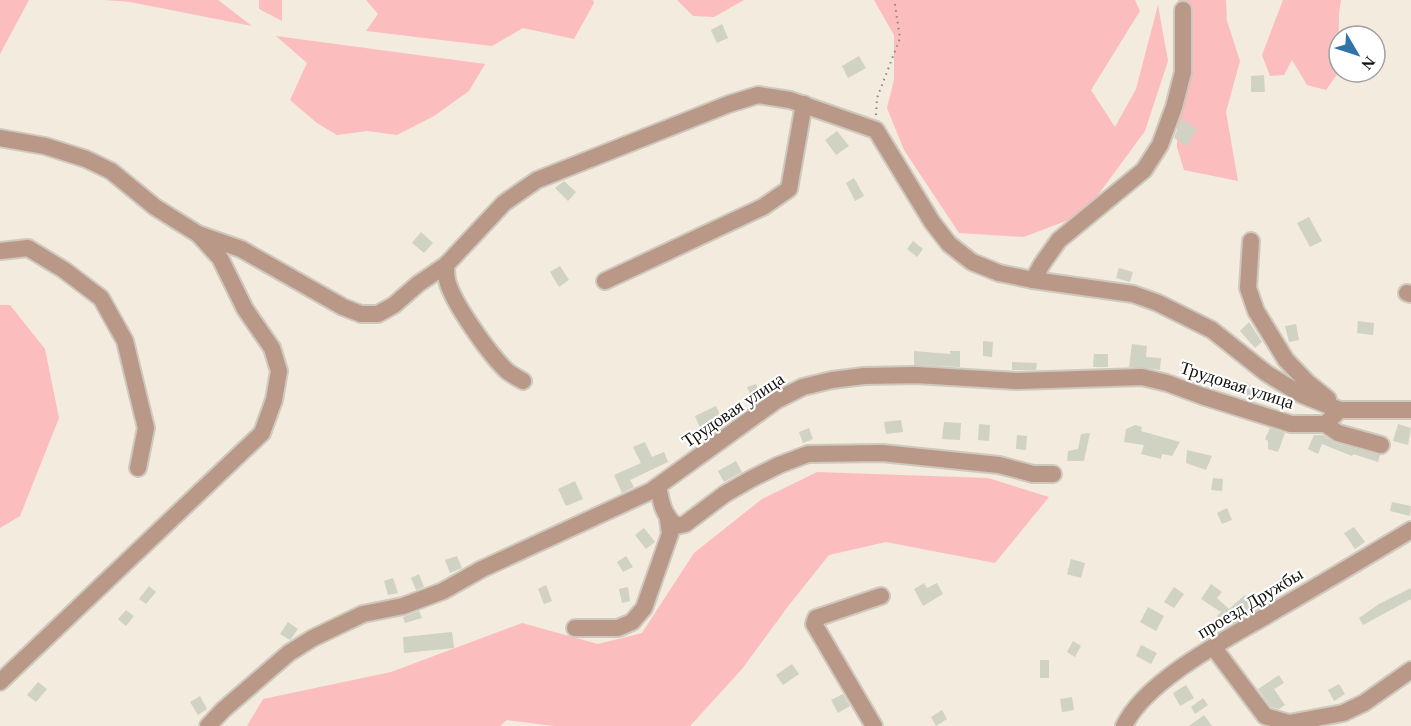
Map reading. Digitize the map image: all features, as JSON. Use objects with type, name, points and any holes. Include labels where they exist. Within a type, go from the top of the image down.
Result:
[{"type":"street","points":[[1033,280],[1059,240],[1144,170],[1160,145],[1174,107],[1183,72],[1183,9]]},
{"type":"street","points":[[0,138],[45,146],[86,159],[111,171],[154,207],[198,234],[241,249],[343,307],[361,314],[378,314],[394,305],[418,284],[446,265],[504,203],[537,180],[758,95],[790,100],[876,130],[927,214],[949,244],[972,262],[999,273],[1133,294],[1158,303],[1212,330],[1266,373],[1302,395],[1340,410],[1411,411]]},
{"type":"street","points":[[605,281],[763,207],[789,189],[804,104]]},
{"type":"street","points":[[0,682],[262,433],[274,400],[279,371],[272,348],[245,309],[220,258],[198,234]]},
{"type":"street","points":[[1251,241],[1248,288],[1256,311],[1286,360],[1307,382],[1340,410]]},
{"type":"street","points":[[0,251],[28,248],[64,270],[101,298],[125,341],[146,428],[138,468]]},
{"type":"street","points":[[446,265],[447,280],[455,298],[477,332],[494,357],[508,372],[523,381]]},
{"type":"street","name":"Трудовая улица","points":[[208,726],[223,710],[289,653],[313,638],[363,614],[403,606],[443,591],[482,569],[617,508],[658,486],[777,400],[803,387],[864,376],[916,375],[1017,381],[1142,377],[1292,424],[1325,424]]},
{"type":"street","points":[[1340,410],[1325,424],[1338,433],[1381,445]]},
{"type":"street","points":[[668,519],[676,526],[685,524],[751,479],[808,454],[882,453],[999,465],[1033,474],[1053,474]]},
{"type":"street","points":[[575,628],[618,628],[632,622],[644,608],[670,534],[658,486]]},
{"type":"street","name":"проезд Дружбы","points":[[1124,726],[1128,717],[1145,696],[1163,680],[1411,530]]},
{"type":"street","points":[[873,726],[814,624],[816,618],[882,596]]},
{"type":"street","points":[[1214,648],[1265,716],[1289,723],[1343,713],[1364,703],[1411,670]]},
{"type":"path","points":[[876,130],[876,98],[900,38],[895,5],[892,0]]},
{"type":"shaded area","points":[[0,0],[29,0],[0,54]]},
{"type":"shaded area","points":[[105,0],[218,0],[252,26],[130,2]]},
{"type":"shaded area","points":[[259,0],[282,0],[282,21],[259,9]]},
{"type":"shaded area","points":[[366,0],[593,0],[594,3],[574,39],[523,28],[492,46],[366,31],[378,14]]},
{"type":"shaded area","points":[[677,0],[744,0],[714,17],[693,16]]},
{"type":"shaded area","points":[[874,0],[1135,0],[1140,11],[1091,90],[1115,127],[1136,89],[1158,5],[1168,61],[1145,131],[1084,214],[1024,237],[959,233],[904,150],[887,108],[894,80],[894,35]]},
{"type":"shaded area","points":[[1178,0],[1226,0],[1227,21],[1240,61],[1226,112],[1238,181],[1184,170],[1177,147]]},
{"type":"shaded area","points":[[1283,0],[1341,0],[1339,24],[1327,24],[1327,84],[1330,84],[1326,90],[1307,85],[1292,60],[1284,75],[1270,76],[1262,55]]},
{"type":"shaded area","points":[[276,36],[485,64],[469,91],[434,116],[397,135],[367,131],[337,135],[317,123],[290,100],[307,63]]},
{"type":"shaded area","points":[[0,305],[10,305],[45,349],[59,418],[20,516],[0,528]]},
{"type":"shaded area","points":[[817,472],[988,478],[1049,497],[995,563],[886,542],[829,555],[742,669],[690,726],[554,726],[507,720],[500,726],[247,726],[263,699],[391,672],[522,623],[598,644],[642,633],[694,553],[762,499]]},
{"type":"building","points":[[722,24],[728,38],[717,43],[711,30]]},
{"type":"building","points":[[859,56],[866,68],[848,78],[842,66]]},
{"type":"building","points":[[1264,75],[1265,92],[1251,92],[1251,76]]},
{"type":"building","points":[[1181,119],[1197,129],[1187,146],[1174,138]]},
{"type":"building","points":[[837,131],[849,146],[836,155],[825,140]]},
{"type":"building","points":[[854,178],[864,196],[855,201],[846,183]]},
{"type":"building","points":[[564,181],[576,192],[568,201],[555,188]]},
{"type":"building","points":[[1309,217],[1322,241],[1310,247],[1297,223]]},
{"type":"building","points":[[421,232],[433,243],[424,253],[412,243]]},
{"type":"building","points":[[913,241],[923,249],[917,257],[907,249]]},
{"type":"building","points":[[560,266],[569,280],[559,287],[550,272]]},
{"type":"building","points":[[1119,268],[1133,272],[1130,282],[1116,278]]},
{"type":"building","points":[[1358,321],[1374,323],[1373,335],[1357,333]]},
{"type":"building","points":[[1249,322],[1262,342],[1255,348],[1240,331]]},
{"type":"building","points":[[1296,324],[1299,340],[1289,342],[1285,326]]},
{"type":"building","points":[[983,341],[993,342],[992,357],[983,356]]},
{"type":"building","points":[[1132,344],[1147,346],[1146,357],[1161,358],[1160,370],[1129,367]]},
{"type":"building","points":[[914,351],[950,354],[950,351],[960,351],[960,367],[914,365]]},
{"type":"building","points":[[1094,354],[1108,354],[1108,367],[1093,367]]},
{"type":"building","points":[[1012,362],[1037,363],[1036,370],[1012,370]]},
{"type":"building","points":[[1246,382],[1255,388],[1249,397],[1240,391]]},
{"type":"building","points":[[756,384],[765,396],[759,400],[752,399],[747,387]]},
{"type":"building","points":[[716,406],[725,425],[717,430],[715,427],[702,433],[695,416]]},
{"type":"building","points":[[901,420],[903,432],[886,434],[884,422]]},
{"type":"building","points":[[944,422],[961,423],[960,440],[942,439]]},
{"type":"building","points":[[979,424],[990,425],[989,441],[978,440]]},
{"type":"building","points":[[1398,424],[1411,428],[1408,445],[1393,441]]},
{"type":"building","points":[[1135,425],[1142,427],[1141,431],[1180,442],[1172,456],[1162,454],[1161,459],[1141,454],[1144,445],[1124,442],[1126,429]]},
{"type":"building","points":[[809,428],[813,439],[803,443],[799,432]]},
{"type":"building","points":[[1270,428],[1285,433],[1278,452],[1268,449],[1268,441],[1265,439]]},
{"type":"building","points":[[1090,433],[1084,461],[1067,461],[1068,451],[1078,449],[1081,434]]},
{"type":"building","points":[[1017,435],[1027,436],[1026,450],[1016,449]]},
{"type":"building","points":[[1314,435],[1322,435],[1335,443],[1380,455],[1378,462],[1353,454],[1352,456],[1322,444],[1318,454],[1308,449]]},
{"type":"building","points":[[645,442],[652,457],[664,452],[668,462],[630,480],[634,487],[622,493],[614,475],[641,463],[633,447]]},
{"type":"building","points":[[1187,450],[1212,456],[1206,470],[1186,463]]},
{"type":"building","points":[[736,461],[742,472],[724,482],[718,471]]},
{"type":"building","points":[[1213,478],[1223,479],[1222,491],[1211,490]]},
{"type":"building","points":[[575,481],[583,499],[566,506],[558,489]]},
{"type":"building","points":[[1392,502],[1411,506],[1410,516],[1390,511]]},
{"type":"building","points":[[1227,508],[1232,520],[1222,524],[1217,513]]},
{"type":"building","points":[[1354,527],[1365,542],[1355,549],[1344,533]]},
{"type":"building","points":[[644,528],[655,542],[646,549],[635,535]]},
{"type":"building","points":[[457,556],[462,568],[450,573],[445,560]]},
{"type":"building","points":[[626,556],[633,567],[623,572],[617,562]]},
{"type":"building","points":[[1071,559],[1085,563],[1081,578],[1067,574]]},
{"type":"building","points":[[419,574],[424,587],[416,590],[411,578]]},
{"type":"building","points":[[393,578],[398,593],[388,595],[384,581]]},
{"type":"building","points":[[924,583],[927,588],[937,583],[943,594],[923,606],[914,589]]},
{"type":"building","points":[[1211,584],[1222,592],[1217,598],[1229,609],[1245,595],[1259,608],[1248,614],[1246,612],[1240,619],[1228,626],[1217,616],[1221,612],[1201,599]]},
{"type":"building","points":[[546,585],[552,601],[544,604],[538,589]]},
{"type":"building","points":[[149,586],[156,592],[146,604],[139,599]]},
{"type":"building","points":[[628,587],[630,601],[622,603],[619,589]]},
{"type":"building","points":[[1174,587],[1184,594],[1174,608],[1164,602]]},
{"type":"building","points":[[1411,588],[1411,599],[1363,625],[1359,618],[1379,604]]},
{"type":"building","points":[[1148,607],[1164,616],[1156,631],[1140,622]]},
{"type":"building","points":[[126,610],[134,616],[126,626],[118,619]]},
{"type":"building","points":[[419,611],[422,618],[405,623],[403,617]]},
{"type":"building","points":[[288,622],[298,629],[290,640],[280,634]]},
{"type":"building","points":[[452,632],[454,648],[404,653],[403,637]]},
{"type":"building","points":[[1073,641],[1081,646],[1075,657],[1067,652]]},
{"type":"building","points":[[1141,645],[1157,653],[1151,664],[1136,656]]},
{"type":"building","points":[[1040,660],[1049,660],[1049,678],[1040,678]]},
{"type":"building","points":[[792,664],[799,674],[783,685],[776,675]]},
{"type":"building","points":[[1279,675],[1284,683],[1274,689],[1285,705],[1279,709],[1271,707],[1258,689]]},
{"type":"building","points":[[38,682],[47,689],[36,702],[27,695]]},
{"type":"building","points":[[1339,684],[1345,694],[1334,701],[1328,690]]},
{"type":"building","points":[[1186,685],[1194,698],[1180,706],[1173,693]]},
{"type":"building","points":[[843,694],[850,706],[838,713],[831,700]]},
{"type":"building","points":[[200,696],[207,709],[198,715],[190,702]]},
{"type":"building","points":[[1072,697],[1074,710],[1062,712],[1060,699]]},
{"type":"building","points":[[1203,698],[1208,705],[1195,714],[1191,707]]},
{"type":"building","points":[[942,710],[947,719],[936,726],[931,717]]},
{"type":"building","points":[[1204,715],[1212,726],[1189,726]]}]
